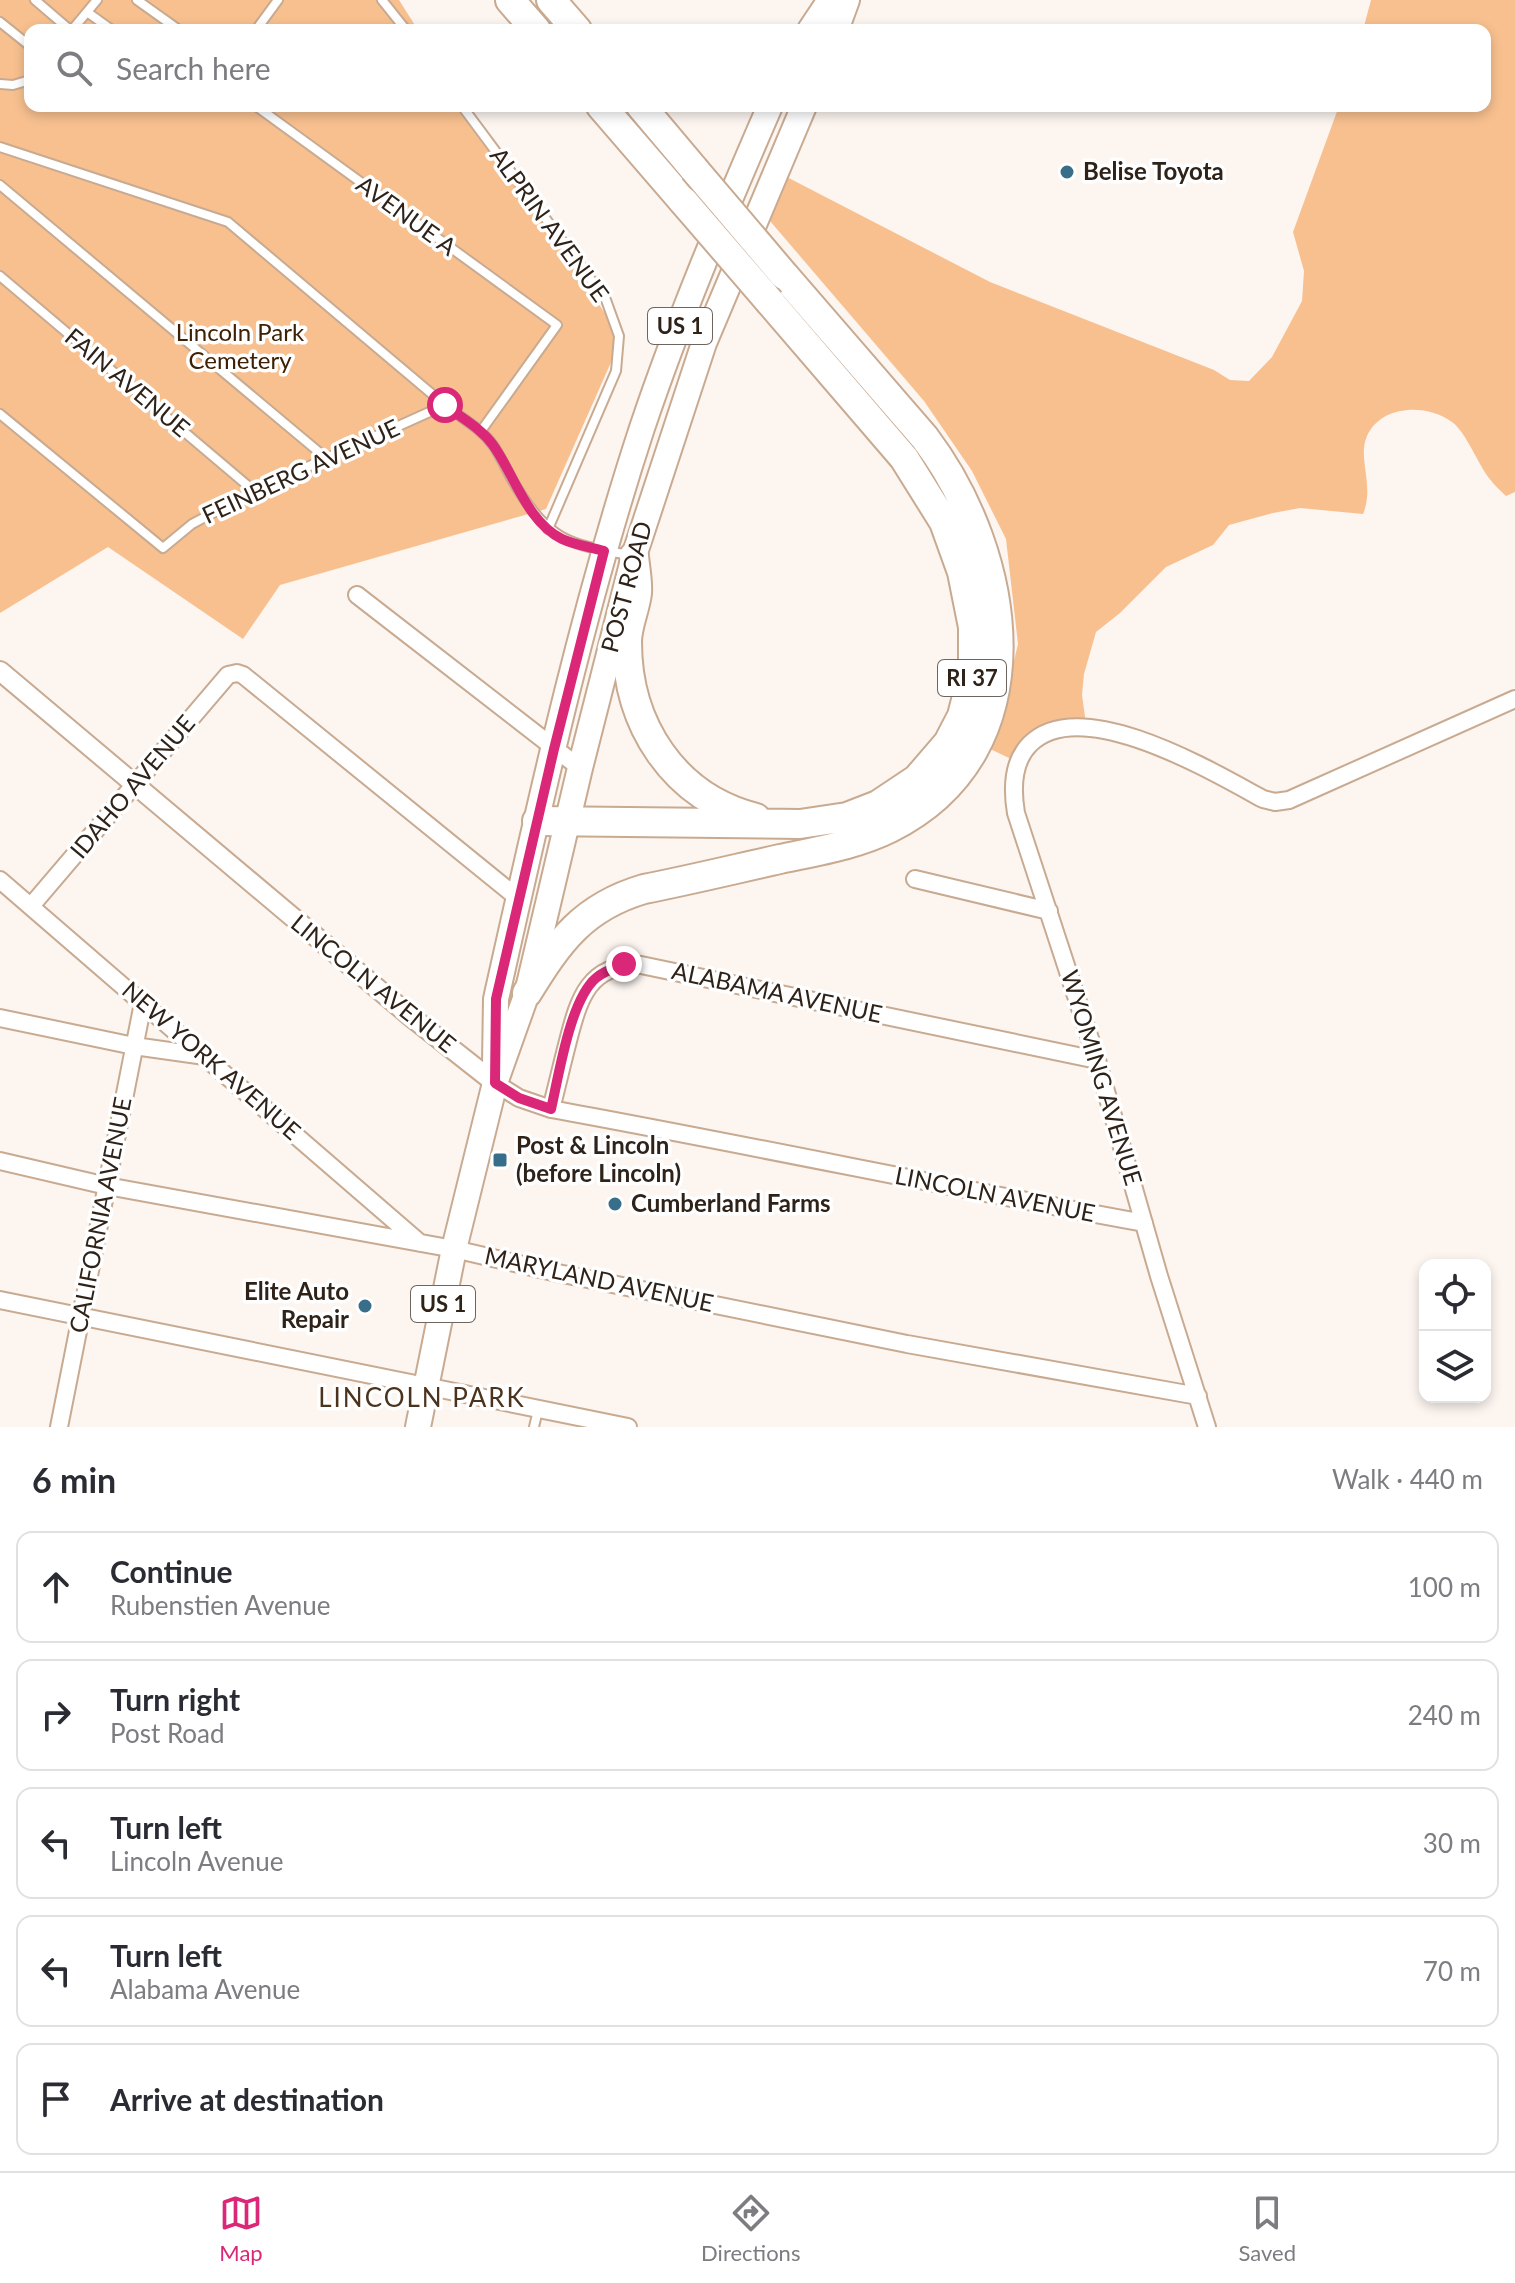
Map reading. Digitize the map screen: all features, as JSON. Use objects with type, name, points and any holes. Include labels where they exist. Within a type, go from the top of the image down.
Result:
[{"type":"highway","points":[[510,0],[531,24]]},
{"type":"highway","points":[[551,0],[572,24]]},
{"type":"highway","name":"RI 37","points":[[606,112],[887,438],[926,490],[944,522],[957,555],[971,611],[975,643],[973,673],[962,716],[948,743],[917,779],[892,798],[855,815],[830,821],[784,823]]},
{"type":"highway","points":[[527,993],[552,952],[570,930],[618,898],[644,889],[841,845],[874,835],[920,809],[968,759],[986,723],[999,672],[1000,629],[991,575],[967,508],[941,460],[646,112]]},
{"type":"highway","points":[[634,556],[637,593],[627,639],[629,672],[636,705],[649,738],[672,767],[707,796],[749,816],[784,823]]},
{"type":"highway","points":[[537,821],[784,823]]},
{"type":"main road","points":[[814,24],[830,0]]},
{"type":"main road","points":[[838,24],[847,0]]},
{"type":"main road","name":"POST ROAD","points":[[495,1083],[496,999],[604,551],[643,427],[702,263],[767,112]]},
{"type":"main road","name":"POST ROAD","points":[[418,1427],[454,1249],[495,1083],[527,993],[634,556],[704,343],[801,112]]},
{"type":"street","points":[[357,595],[580,768]]},
{"type":"street","name":"LINCOLN AVENUE","points":[[0,671],[410,1016],[495,1083],[519,1098],[551,1109],[788,1153],[938,1186],[1144,1223]]},
{"type":"street","name":"IDAHO AVENUE","points":[[31,906],[228,675],[237,673],[519,899]]},
{"type":"street","name":"WYOMING AVENUE","points":[[1207,1427],[1097,1060],[1014,801],[1018,761],[1040,735],[1049,731],[1083,728],[1145,740],[1187,758],[1263,799],[1275,802],[1289,800],[1515,699]]},
{"type":"street","points":[[915,879],[1049,911]]},
{"type":"street","name":"NEW YORK AVENUE","points":[[0,880],[421,1244]]},
{"type":"street","name":"ALABAMA AVENUE","points":[[551,1109],[576,1010],[584,992],[593,980],[624,964],[641,965],[1097,1060]]},
{"type":"street","name":"CALIFORNIA AVENUE","points":[[59,1427],[143,1003]]},
{"type":"street","points":[[0,1018],[134,1046],[206,1056]]},
{"type":"street","name":"MARYLAND AVENUE","points":[[0,1161],[107,1186],[454,1249],[907,1344],[1198,1396]]},
{"type":"street","points":[[0,1300],[628,1427]]},
{"type":"lane","points":[[35,0],[64,24]]},
{"type":"lane","points":[[76,24],[97,0]]},
{"type":"lane","points":[[137,0],[171,24]]},
{"type":"lane","points":[[260,24],[278,0]]},
{"type":"lane","points":[[382,0],[401,24]]},
{"type":"lane","points":[[87,12],[104,24]]},
{"type":"lane","points":[[0,22],[24,41]]},
{"type":"lane","points":[[0,74],[13,85]]},
{"type":"lane","points":[[0,84],[24,82]]},
{"type":"lane","name":"AVENUE A","points":[[264,112],[557,325],[481,431]]},
{"type":"lane","name":"ALPRIN AVENUE","points":[[466,112],[606,300],[619,336],[616,371],[548,529]]},
{"type":"lane","points":[[0,147],[228,222],[445,405],[481,431],[493,445],[517,488],[548,529],[562,539],[634,556]]},
{"type":"lane","points":[[0,185],[326,458]]},
{"type":"lane","name":"FAIN AVENUE","points":[[0,276],[254,491]]},
{"type":"lane","name":"FEINBERG AVENUE","points":[[0,414],[163,548],[192,524],[254,491],[445,405]]},
{"type":"lane","points":[[534,1427],[538,1410]]},
{"type":"green space","name":"Lincoln Park Cemetery","points":[[0,0],[399,0],[414,24],[24,24],[24,112],[472,112],[606,315],[614,339],[612,360],[546,509],[280,585],[243,639],[108,547],[0,613]]},
{"type":"green space","points":[[1371,0],[1515,0],[1515,492],[1506,496],[1493,483],[1452,422],[1417,410],[1393,413],[1374,426],[1364,445],[1367,493],[1363,514],[1300,508],[1229,525],[1213,545],[1166,567],[1120,613],[1096,632],[1084,674],[1082,695],[1087,731],[1050,735],[1030,751],[1009,758],[984,746],[1004,702],[1018,644],[1006,539],[972,471],[924,401],[764,214],[779,173],[990,282],[1214,370],[1230,380],[1249,381],[1272,357],[1302,301],[1304,271],[1293,232],[1337,112],[1491,112],[1491,24],[1365,24]]},
{"type":"place","name":"Belise Toyota","points":[[1067,172]]},
{"type":"place","name":"Post & Lincoln (before Lincoln)","points":[[500,1160]]},
{"type":"place","name":"Cumberland Farms","points":[[615,1204]]},
{"type":"place","name":"Elite Auto Repair","points":[[365,1306]]},
{"type":"district","name":"LINCOLN PARK","points":[[422,1398]]},
{"type":"route","points":[[445,405],[481,431],[493,445],[517,488],[544,526],[562,539],[604,551],[496,999],[495,1083],[519,1098],[551,1109],[576,1010],[584,992],[593,980],[624,964]]}]
